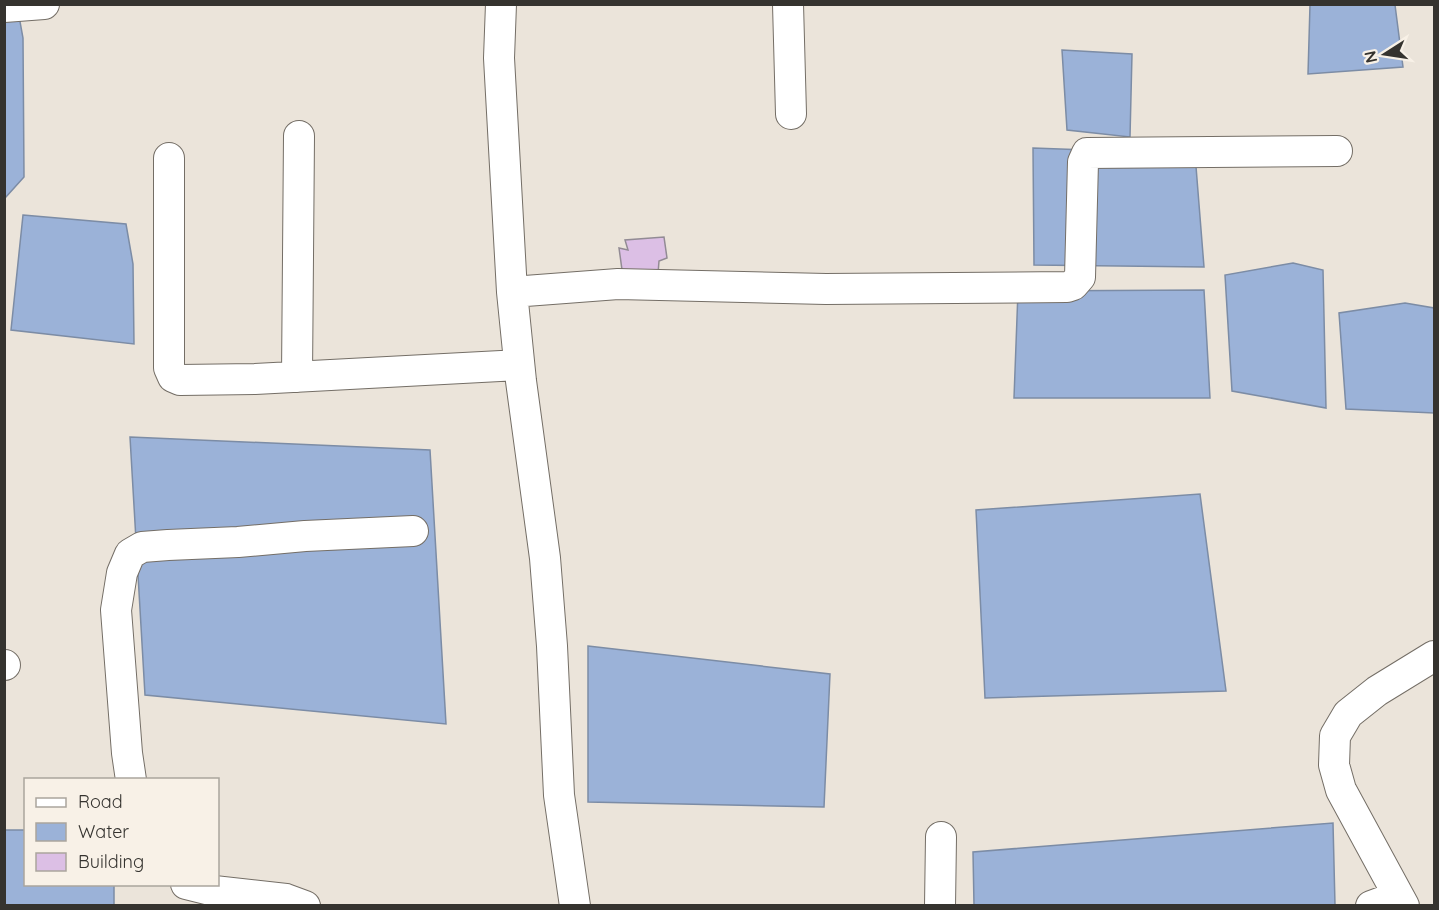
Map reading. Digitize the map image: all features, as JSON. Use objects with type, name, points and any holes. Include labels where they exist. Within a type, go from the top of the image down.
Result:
[{"type":"street","points":[[4,7],[44,4]]},
{"type":"street","points":[[501,4],[500,82],[512,292],[519,365],[545,558],[552,646],[558,795],[575,906]]},
{"type":"street","points":[[788,4],[791,114]]},
{"type":"street","points":[[297,377],[299,136]]},
{"type":"street","points":[[512,292],[618,284],[826,289],[1067,287],[1080,278],[1083,162],[1087,153],[1337,151]]},
{"type":"street","points":[[169,158],[169,368],[173,377],[180,380],[297,377],[519,365]]},
{"type":"street","points":[[131,778],[116,610],[122,573],[130,554],[142,547],[413,531]]},
{"type":"street","points":[[1391,902],[1341,790],[1334,765],[1335,736],[1348,714],[1377,691],[1434,656]]},
{"type":"street","points":[[940,906],[941,837]]},
{"type":"street","points":[[190,886],[213,891],[286,899],[305,906]]},
{"type":"water","points":[[4,5],[17,5],[23,38],[24,177],[5,198]]},
{"type":"water","points":[[1310,5],[1395,5],[1403,67],[1308,74]]},
{"type":"water","points":[[1062,50],[1132,54],[1130,137],[1067,130]]},
{"type":"water","points":[[1033,148],[1195,154],[1204,267],[1034,265]]},
{"type":"water","points":[[23,215],[126,224],[133,264],[134,344],[11,330]]},
{"type":"water","points":[[1293,263],[1323,270],[1326,408],[1232,391],[1225,275]]},
{"type":"water","points":[[1204,290],[1210,398],[1014,398],[1018,291]]},
{"type":"water","points":[[1405,303],[1434,308],[1434,413],[1346,409],[1339,313]]},
{"type":"water","points":[[130,437],[430,450],[446,724],[145,695]]},
{"type":"water","points":[[1200,494],[1226,691],[985,698],[976,510]]},
{"type":"water","points":[[588,646],[830,674],[824,807],[588,802]]},
{"type":"water","points":[[1333,823],[1335,905],[974,905],[973,852]]},
{"type":"water","points":[[4,830],[24,830],[24,886],[114,886],[114,905],[5,905]]},
{"type":"building","points":[[664,237],[667,258],[659,261],[658,274],[623,277],[619,248],[628,250],[625,240]]}]
